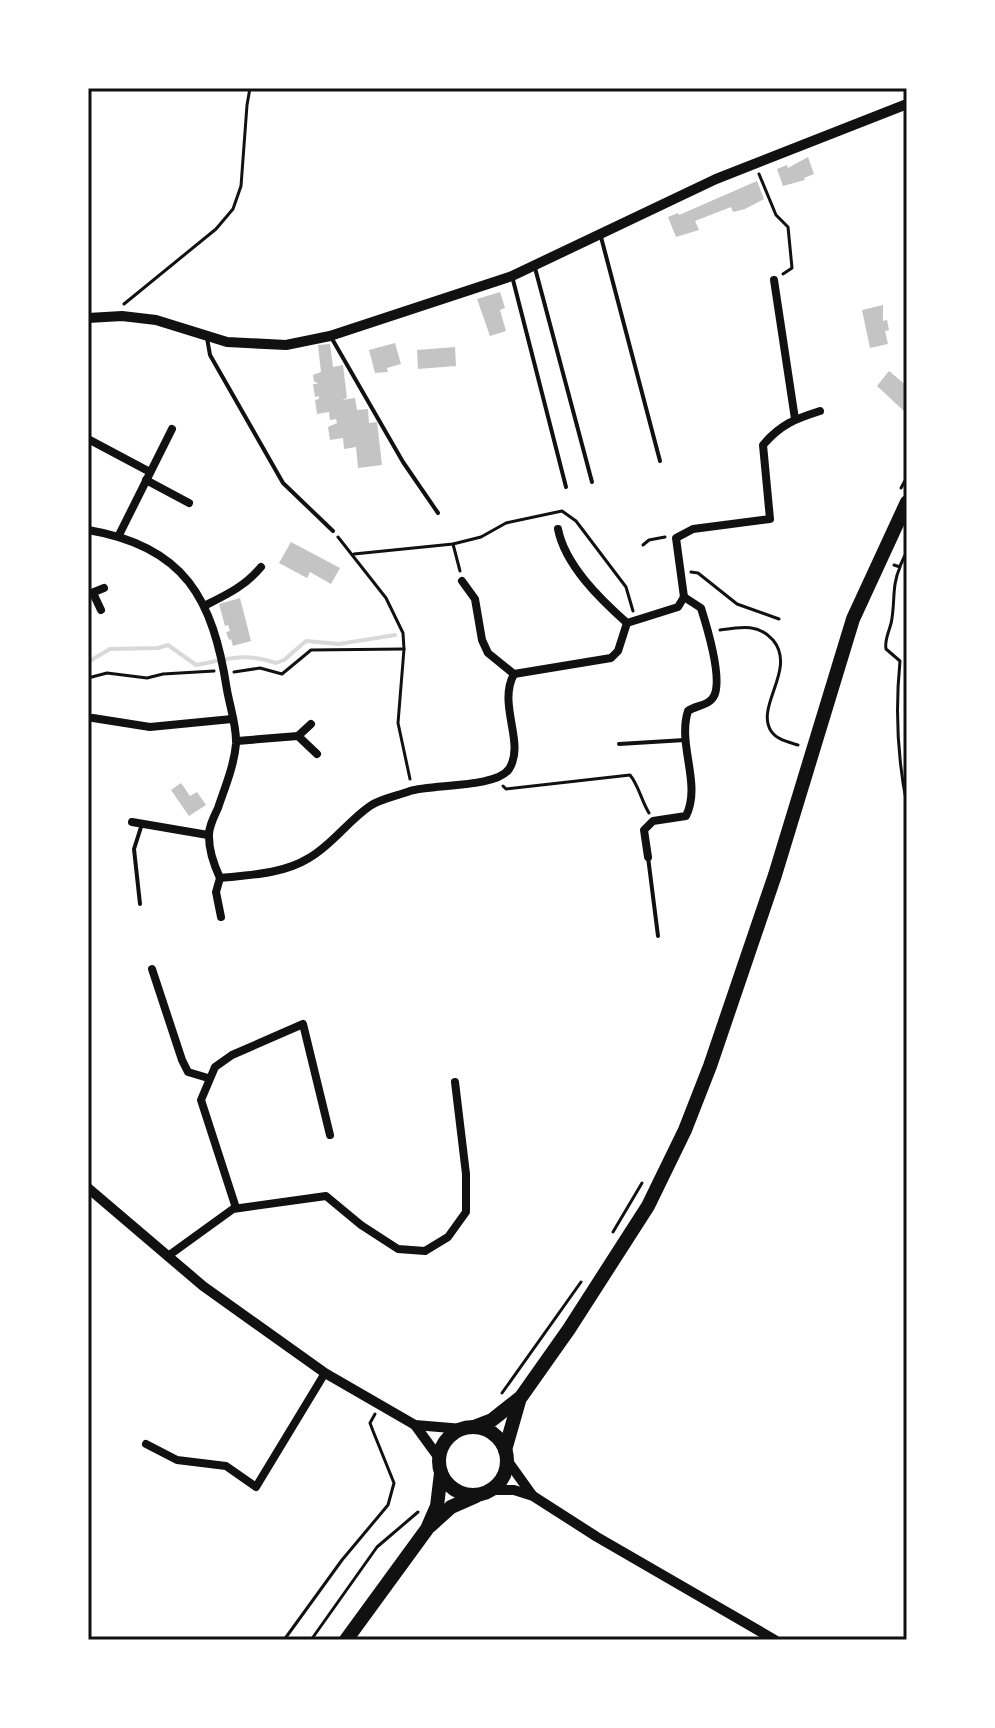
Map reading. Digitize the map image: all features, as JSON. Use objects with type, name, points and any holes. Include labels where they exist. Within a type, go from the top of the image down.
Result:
[{"type":"highway","points":[[346,1640],[427,1529],[451,1507],[484,1492],[502,1479],[513,1415],[521,1397],[648,1206],[685,1130],[710,1066],[775,875],[849,629],[904,496]]},
{"type":"highway","points":[[427,1529],[437,1506],[445,1441],[501,1414],[521,1397]]},
{"type":"highway","points":[[468,1428],[494,1434],[506,1455]]},
{"type":"highway","points":[[440,1466],[455,1490],[465,1494],[484,1492]]},
{"type":"street","points":[[88,318],[156,320],[227,342],[286,345],[330,336],[512,276],[716,179],[907,104]]},
{"type":"street","points":[[774,280],[795,419]]},
{"type":"street","points":[[627,623],[678,607],[684,597],[676,538],[693,529],[770,519],[763,445],[777,429],[820,411]]},
{"type":"street","points":[[119,535],[172,429]]},
{"type":"street","points":[[88,439],[189,503]]},
{"type":"street","points":[[558,529],[561,545],[595,592],[627,623]]},
{"type":"street","points":[[88,530],[138,542],[165,560],[206,605],[221,654],[237,741],[231,774],[208,835],[213,862],[220,878],[216,892],[221,917]]},
{"type":"street","points":[[206,605],[236,591],[261,567]]},
{"type":"street","points":[[462,581],[475,599],[482,640],[488,653],[514,674],[611,658],[618,651],[627,623]]},
{"type":"street","points":[[101,610],[91,593],[104,588]]},
{"type":"street","points":[[648,857],[644,830],[653,821],[686,816],[692,803],[683,725],[688,711],[706,705],[714,696],[717,684],[701,608],[684,597]]},
{"type":"street","points":[[220,878],[263,874],[309,858],[372,805],[414,790],[493,779],[508,771],[515,755],[507,701],[509,683],[514,674]]},
{"type":"street","points":[[93,718],[150,727],[232,719]]},
{"type":"street","points":[[237,741],[298,736],[311,724]]},
{"type":"street","points":[[298,736],[317,754]]},
{"type":"street","points":[[137,823],[208,835]]},
{"type":"street","points":[[152,969],[188,1072],[208,1078]]},
{"type":"street","points":[[236,1208],[201,1100],[215,1067],[232,1055],[303,1024],[330,1135]]},
{"type":"street","points":[[168,1256],[236,1208],[326,1196],[361,1225],[398,1249],[425,1251],[435,1245],[448,1237],[466,1212],[466,1174],[455,1082]]},
{"type":"street","points":[[88,1188],[203,1286],[325,1373],[415,1425],[468,1428]]},
{"type":"street","points":[[146,1444],[177,1460],[226,1466],[256,1487],[325,1373]]},
{"type":"street","points":[[415,1425],[440,1466]]},
{"type":"street","points":[[506,1455],[533,1496]]},
{"type":"street","points":[[484,1492],[514,1490],[533,1496],[597,1537],[775,1640]]},
{"type":"lane","points":[[600,235],[660,461]]},
{"type":"lane","points":[[534,266],[592,482]]},
{"type":"lane","points":[[512,276],[566,487]]},
{"type":"lane","points":[[207,336],[210,355],[283,483],[333,531]]},
{"type":"lane","points":[[330,336],[403,462],[438,513]]},
{"type":"lane","points":[[619,744],[685,740]]},
{"type":"lane","points":[[137,823],[134,849],[140,904]]},
{"type":"lane","points":[[648,857],[658,936]]},
{"type":"path","points":[[108,317],[216,229],[233,209],[241,186],[250,88]]},
{"type":"path","points":[[754,163],[776,215],[788,227],[792,268],[774,280]]},
{"type":"path","points":[[904,496],[907,477]]},
{"type":"path","points":[[333,531],[386,598],[403,633],[398,723],[406,770],[414,790]]},
{"type":"path","points":[[643,545],[656,538],[676,538]]},
{"type":"path","points":[[354,554],[453,544],[462,581]]},
{"type":"path","points":[[907,551],[892,595],[892,619],[885,642],[886,649],[900,661],[907,661]]},
{"type":"path","points":[[880,558],[900,567]]},
{"type":"path","points":[[680,570],[698,573],[737,604],[779,619]]},
{"type":"path","points":[[708,632],[747,627],[759,629],[779,647],[781,668],[767,718],[770,730],[778,738],[799,746]]},
{"type":"path","points":[[88,678],[107,673],[147,678],[224,668],[238,672],[260,668],[282,674],[311,650],[404,649]]},
{"type":"path","points":[[900,661],[896,713],[898,760],[907,805]]},
{"type":"path","points":[[493,779],[506,789],[630,775],[653,821]]},
{"type":"path","points":[[612,1232],[647,1172]]},
{"type":"path","points":[[499,1396],[588,1270]]},
{"type":"path","points":[[284,1640],[342,1560],[388,1505],[394,1483],[370,1423],[379,1405]]},
{"type":"path","points":[[311,1640],[377,1547],[419,1512],[423,1503]]},
{"type":"building","points":[[808,157],[814,174],[783,186],[777,169],[787,165],[788,168]]},
{"type":"building","points":[[757,181],[764,199],[745,209],[733,212],[731,207],[695,221],[699,230],[676,237],[668,217]]},
{"type":"building","points":[[500,292],[505,308],[500,310],[506,331],[490,336],[477,299]]},
{"type":"building","points":[[883,305],[883,321],[887,320],[889,330],[885,331],[888,344],[870,348],[862,310]]},
{"type":"building","points":[[395,343],[401,364],[387,368],[388,372],[375,373],[369,350]]},
{"type":"building","points":[[330,344],[333,367],[343,365],[347,398],[342,400],[355,398],[357,410],[368,409],[369,423],[377,422],[382,465],[358,468],[356,447],[344,449],[343,438],[330,440],[328,427],[337,423],[336,419],[330,420],[329,412],[317,414],[315,400],[319,396],[315,397],[313,384],[318,384],[313,375],[321,372],[318,345]]},
{"type":"building","points":[[455,347],[456,366],[418,369],[417,350]]},
{"type":"building","points":[[889,371],[907,386],[905,412],[877,386]]},
{"type":"building","points":[[291,542],[340,568],[331,584],[310,572],[307,578],[279,563]]},
{"type":"building","points":[[240,598],[251,641],[233,646],[219,604]]},
{"type":"building","points":[[181,783],[190,796],[197,792],[206,805],[189,816],[171,790]]},
{"type":"waterway","points":[[88,662],[110,649],[168,645],[196,665],[245,657],[276,663],[306,641],[339,644],[395,635]]}]
